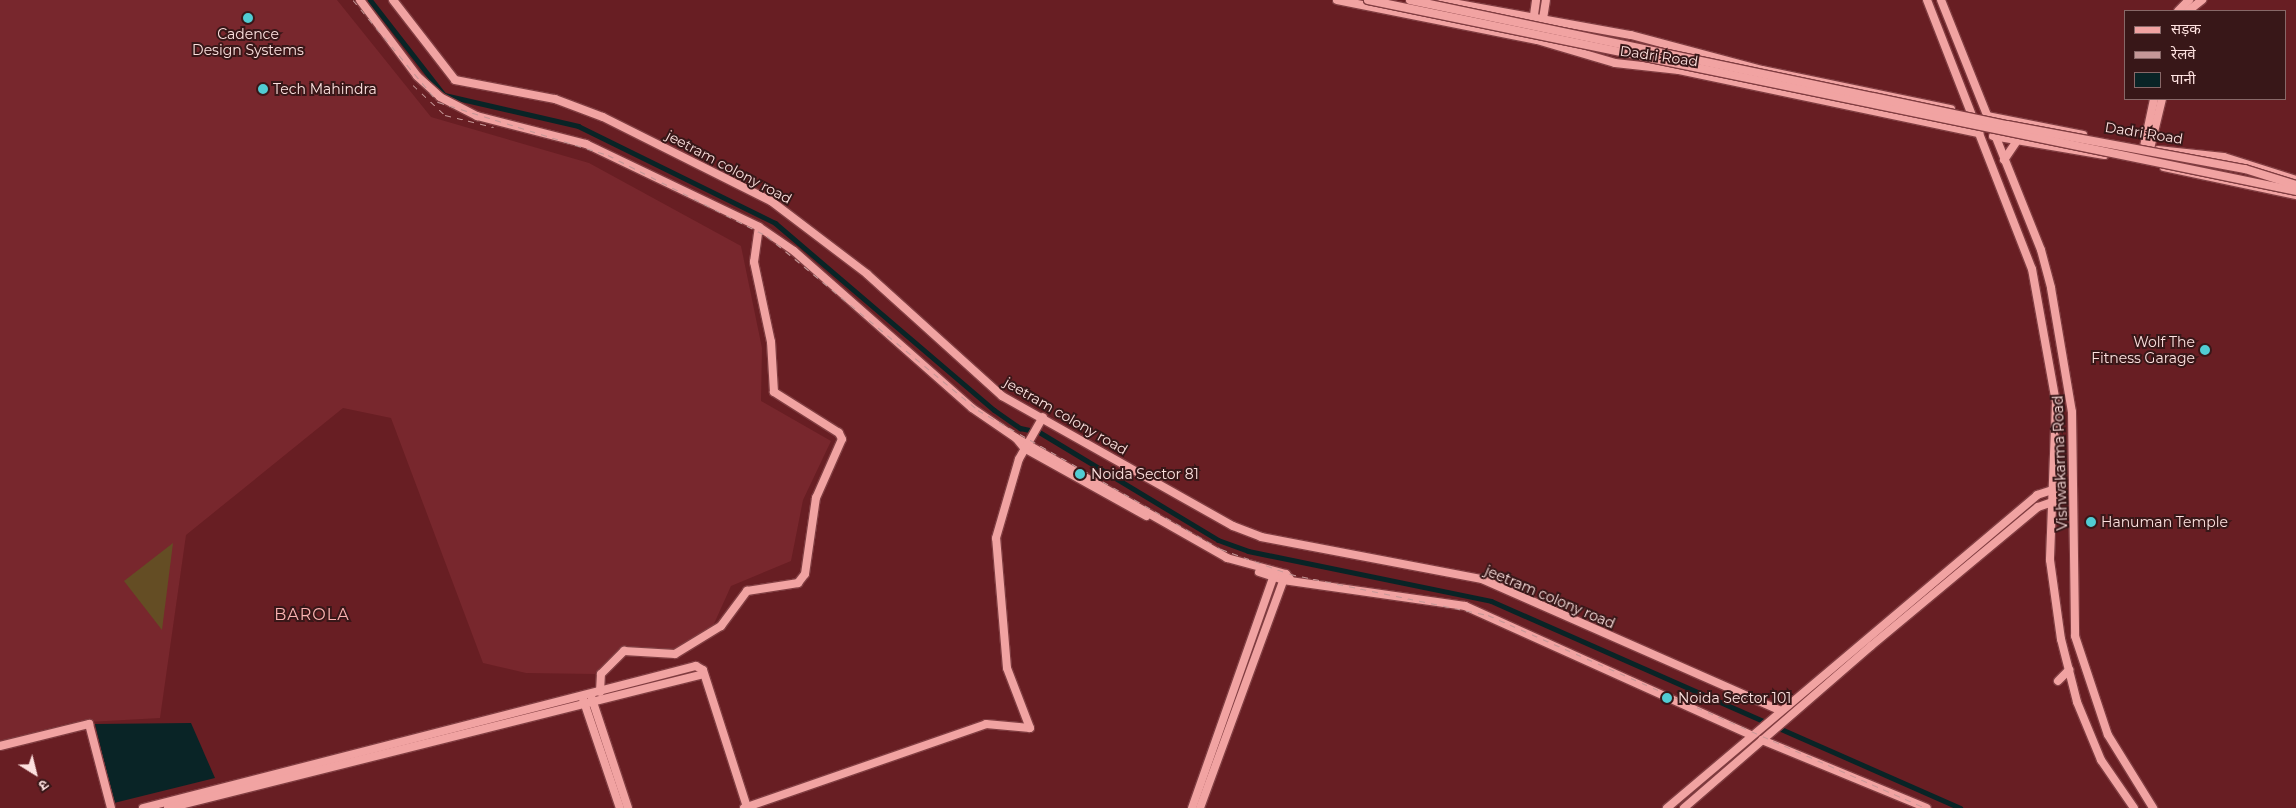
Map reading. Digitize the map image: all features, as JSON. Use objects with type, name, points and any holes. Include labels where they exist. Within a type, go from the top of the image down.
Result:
[{"type":"street","points":[[360,0],[417,76],[447,101],[477,116],[586,144],[759,227],[794,251],[972,408],[1016,438],[1027,442],[1222,558],[1286,578],[1465,606],[1752,734]]},
{"type":"street","name":"jeetram colony road","points":[[393,0],[455,80],[556,100],[603,117],[771,201],[867,274],[1002,396],[1041,420],[1233,526],[1261,537],[1482,580],[1778,711]]},
{"type":"street","name":"Dadri Road","points":[[1337,0],[1538,40],[1615,63],[1679,70],[1979,134]]},
{"type":"street","points":[[1368,0],[2296,191]]},
{"type":"street","points":[[1410,0],[2007,125],[2245,169],[2296,185]]},
{"type":"street","name":"Dadri Road","points":[[1436,0],[1543,22],[1631,35],[1762,70],[1972,114]]},
{"type":"street","points":[[1528,38],[1534,19],[1536,0]]},
{"type":"street","points":[[1538,40],[1546,0]]},
{"type":"street","name":"Vishwakarma Road","points":[[1927,0],[1979,134],[2023,239],[2034,278],[2056,402],[2056,489],[2050,560],[2069,670],[2101,760],[2134,808]]},
{"type":"street","name":"Vishwakarma Road","points":[[1941,0],[1987,116],[1993,136],[2041,250],[2067,372],[2072,412],[2075,636],[2108,735],[2153,808]]},
{"type":"street","points":[[2179,10],[2190,0]]},
{"type":"street","points":[[2189,10],[2202,0]]},
{"type":"street","points":[[2144,162],[2154,100]]},
{"type":"street","points":[[2147,148],[2162,100]]},
{"type":"street","name":"Dadri Road","points":[[1987,116],[2147,148],[2224,157],[2296,180]]},
{"type":"street","points":[[2055,147],[2059,130]]},
{"type":"street","name":"Dadri Road","points":[[1993,136],[2144,162],[2296,195]]},
{"type":"street","points":[[2004,160],[2017,141]]},
{"type":"street","points":[[600,692],[600,674],[624,651],[675,654],[721,626],[747,591],[798,583],[805,574],[816,498],[842,439],[839,433],[775,395],[771,342],[754,262],[759,227]]},
{"type":"street","points":[[168,808],[587,698],[600,692],[696,666],[704,674],[746,807],[986,724],[1030,728],[1007,668],[996,538],[1027,442],[1041,420]]},
{"type":"street","points":[[1667,808],[1778,711],[2037,495],[2056,489]]},
{"type":"street","points":[[1684,808],[2038,507],[2055,501]]},
{"type":"street","points":[[1192,808],[1275,574]]},
{"type":"street","points":[[1200,808],[1286,578]]},
{"type":"street","points":[[2058,681],[2069,670]]},
{"type":"street","points":[[147,808],[587,698],[704,674]]},
{"type":"street","points":[[587,698],[620,808]]},
{"type":"street","points":[[587,698],[628,808]]},
{"type":"street","points":[[0,746],[89,724],[111,808]]},
{"type":"street","points":[[1763,739],[1927,808]]},
{"type":"shaded area","points":[[0,0],[337,0],[431,117],[589,163],[741,246],[762,348],[761,401],[831,441],[803,500],[791,561],[731,586],[713,626],[662,657],[622,648],[595,674],[526,673],[483,663],[391,418],[343,408],[186,535],[160,718],[70,723],[0,741]]},
{"type":"shaded area","points":[[173,543],[162,630],[124,581]]},
{"type":"water","points":[[191,723],[215,778],[114,803],[95,724]]},
{"type":"waterway","points":[[370,0],[444,95],[578,126],[775,223],[994,410],[1020,428],[1039,432],[1218,540],[1248,551],[1491,601],[1960,808]]},
{"type":"railway","points":[[353,0],[438,102],[608,155],[767,236],[978,410],[1221,549],[1290,574],[1488,615],[1925,808]]},
{"type":"railway","points":[[413,85],[445,115],[494,127]]},
{"type":"place","name":"Cadence Design Systems","points":[[248,18]]},
{"type":"place","name":"Tech Mahindra","points":[[263,89]]},
{"type":"place","name":"Wolf The Fitness Garage","points":[[2205,350]]},
{"type":"place","name":"Noida Sector 81","points":[[1080,474]]},
{"type":"place","name":"Hanuman Temple","points":[[2091,522]]},
{"type":"place","name":"Noida Sector 101","points":[[1667,698]]},
{"type":"district","name":"BAROLA","points":[[312,615]]}]
